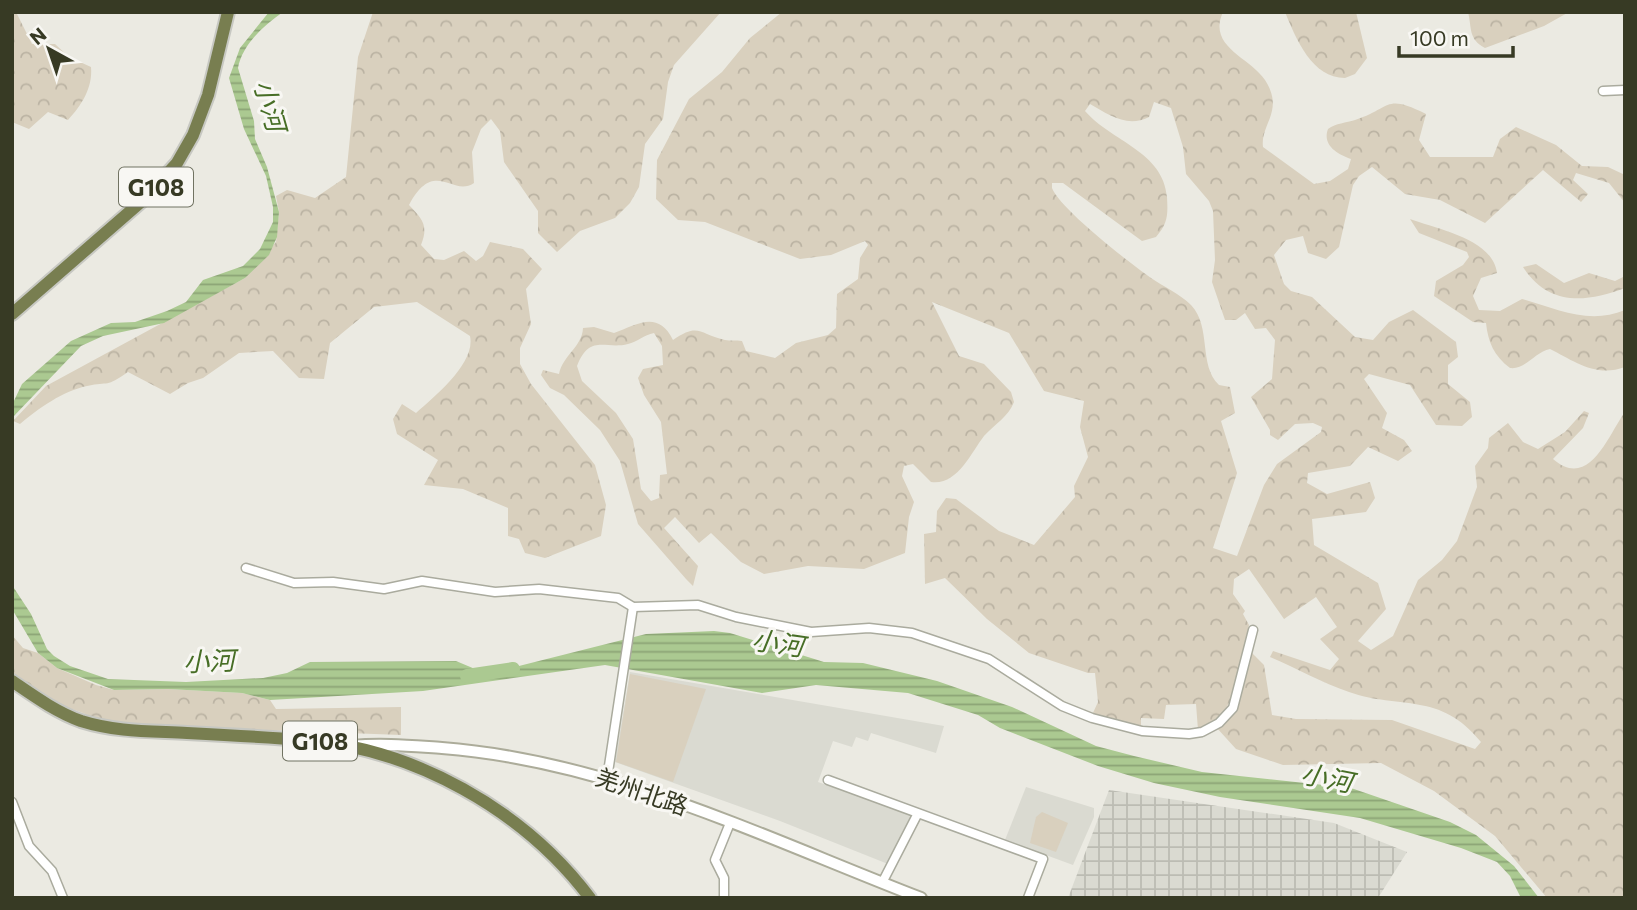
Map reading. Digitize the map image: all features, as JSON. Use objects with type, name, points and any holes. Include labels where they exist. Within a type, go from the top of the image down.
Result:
[{"type":"highway","name":"G108","points":[[12,314],[142,201],[177,163],[193,135],[208,95],[228,12]]},
{"type":"highway","name":"G108","points":[[12,681],[68,715],[103,727],[145,732],[305,740],[399,759],[486,803],[542,847],[590,898]]},
{"type":"main road","name":"羌州北路","points":[[350,747],[377,743],[482,751],[607,779],[730,823],[919,897]]},
{"type":"street","points":[[1603,91],[1625,90]]},
{"type":"street","points":[[246,568],[294,583],[333,582],[384,589],[422,581],[495,592],[539,589],[618,598],[632,610],[698,605],[736,617],[811,632],[869,628],[912,633],[989,659],[1062,706],[1092,718],[1142,731],[1189,734],[1202,732],[1220,723],[1233,708],[1253,630]]},
{"type":"street","points":[[607,779],[632,610]]},
{"type":"street","points":[[828,780],[1044,859],[1028,898]]},
{"type":"street","points":[[12,802],[29,846],[52,872],[63,898]]},
{"type":"street","points":[[882,883],[918,815]]},
{"type":"street","points":[[724,898],[724,878],[716,866],[715,857],[730,823]]},
{"type":"shaded area","points":[[269,12],[283,12],[255,36],[244,51],[238,68],[254,121],[255,139],[267,167],[279,212],[277,237],[269,255],[245,278],[164,323],[103,336],[81,346],[12,418],[12,405],[22,384],[71,341],[111,323],[135,322],[186,302],[203,280],[243,266],[260,249],[273,222],[273,207],[266,176],[244,129],[229,78],[240,48]]},
{"type":"shaded area","points":[[12,585],[31,614],[47,649],[54,656],[70,666],[108,679],[186,682],[263,678],[287,673],[310,662],[456,661],[487,674],[646,634],[714,631],[730,633],[824,662],[863,663],[937,681],[1012,707],[1096,746],[1134,756],[1202,772],[1351,788],[1450,822],[1476,835],[1514,866],[1539,898],[1521,898],[1510,876],[1497,862],[1461,848],[1360,818],[1220,797],[1154,783],[1098,766],[1000,728],[978,715],[908,693],[816,685],[762,693],[605,665],[423,691],[270,700],[242,693],[168,689],[114,690],[57,668],[38,653],[12,609]]},
{"type":"shaded area","points":[[630,672],[944,726],[936,753],[871,733],[868,741],[856,737],[852,747],[833,741],[818,782],[912,815],[888,864],[780,821],[615,762]]},
{"type":"shaded area","points":[[1026,787],[1094,808],[1094,817],[1073,865],[1005,840]]},
{"type":"shaded area","points":[[1109,790],[1334,823],[1407,852],[1378,898],[1068,898]]},
{"type":"green space","points":[[12,12],[16,12],[32,44],[55,44],[69,57],[91,67],[85,96],[68,120],[48,112],[29,129],[12,122]]},
{"type":"green space","points":[[373,12],[721,12],[674,65],[668,82],[663,119],[645,144],[639,187],[630,203],[615,218],[580,231],[557,252],[538,233],[538,211],[504,162],[500,131],[491,119],[481,129],[472,152],[474,183],[458,186],[435,181],[427,183],[409,205],[423,223],[421,245],[434,259],[444,260],[464,251],[476,261],[483,256],[490,242],[523,249],[542,269],[526,289],[531,324],[520,348],[520,364],[531,384],[595,465],[606,505],[601,536],[545,558],[525,553],[519,539],[508,536],[508,508],[463,489],[424,485],[438,460],[397,434],[393,419],[402,404],[416,413],[461,368],[470,346],[470,336],[417,302],[374,307],[330,343],[324,379],[299,378],[273,351],[239,353],[203,378],[170,394],[128,372],[111,382],[78,388],[60,396],[20,424],[13,421],[46,386],[245,278],[276,242],[279,212],[276,196],[287,190],[315,198],[346,177],[358,57]]},
{"type":"green space","points":[[782,12],[1223,12],[1220,24],[1225,43],[1258,72],[1271,91],[1272,109],[1263,147],[1314,184],[1330,181],[1348,169],[1351,159],[1336,152],[1329,144],[1328,129],[1395,104],[1402,104],[1426,114],[1419,140],[1430,157],[1493,157],[1500,139],[1516,127],[1556,145],[1582,166],[1608,167],[1625,175],[1625,203],[1609,183],[1576,173],[1573,180],[1588,194],[1581,202],[1543,170],[1485,223],[1440,200],[1405,194],[1372,167],[1359,176],[1353,185],[1339,247],[1326,259],[1308,253],[1303,236],[1286,240],[1274,255],[1284,284],[1291,291],[1312,297],[1355,337],[1373,340],[1389,322],[1413,310],[1456,342],[1458,357],[1448,365],[1448,384],[1470,402],[1472,417],[1462,426],[1436,425],[1410,385],[1369,374],[1364,379],[1387,413],[1382,428],[1404,440],[1412,451],[1398,461],[1368,447],[1350,466],[1308,473],[1307,483],[1327,494],[1370,482],[1375,498],[1366,512],[1312,519],[1314,545],[1378,583],[1386,609],[1358,641],[1371,650],[1393,636],[1418,580],[1442,560],[1457,541],[1477,487],[1475,466],[1488,448],[1489,438],[1508,423],[1523,442],[1538,449],[1565,432],[1584,411],[1589,413],[1583,428],[1553,459],[1566,467],[1578,468],[1588,464],[1597,455],[1625,412],[1625,898],[1547,898],[1495,836],[1434,791],[1381,763],[1283,765],[1236,749],[1216,727],[1240,697],[1252,653],[1264,665],[1272,715],[1296,719],[1392,720],[1475,749],[1481,742],[1466,726],[1450,715],[1419,705],[1349,692],[1270,657],[1273,651],[1330,670],[1339,659],[1320,639],[1337,627],[1316,597],[1284,619],[1249,569],[1234,579],[1233,594],[1245,611],[1243,614],[1249,625],[1240,671],[1230,701],[1222,713],[1212,723],[1198,730],[1196,704],[1166,705],[1164,719],[1141,718],[1141,727],[1092,715],[1098,702],[1095,673],[1029,653],[987,619],[945,578],[925,584],[924,534],[936,532],[937,511],[946,498],[956,499],[999,531],[1034,545],[1075,497],[1074,486],[1088,457],[1080,427],[1084,401],[1044,391],[1009,333],[932,302],[959,356],[984,364],[1011,392],[1014,402],[956,474],[948,479],[931,482],[913,464],[904,466],[902,476],[914,502],[909,517],[905,553],[864,569],[808,566],[764,574],[741,562],[711,533],[699,543],[675,517],[664,528],[698,566],[693,586],[638,524],[620,461],[600,430],[564,395],[550,388],[541,375],[543,370],[559,374],[564,361],[579,341],[583,328],[594,327],[614,333],[638,324],[654,322],[667,330],[673,340],[688,332],[699,331],[725,340],[742,341],[746,351],[775,358],[796,343],[828,335],[836,328],[837,294],[858,279],[860,258],[868,245],[865,241],[831,255],[800,259],[705,222],[678,220],[656,199],[657,160],[689,99],[722,72],[750,38]],"holes":[[[1154,102],[1171,108],[1183,147],[1186,174],[1209,201],[1213,211],[1215,260],[1212,282],[1225,320],[1236,320],[1245,313],[1255,329],[1266,328],[1275,340],[1272,379],[1251,397],[1270,430],[1270,435],[1278,440],[1295,424],[1313,423],[1322,427],[1321,432],[1277,464],[1264,485],[1237,556],[1213,548],[1237,473],[1221,421],[1235,413],[1230,387],[1219,385],[1209,367],[1197,314],[1187,301],[1141,271],[1097,236],[1068,209],[1052,188],[1052,183],[1063,183],[1142,241],[1156,237],[1166,218],[1167,197],[1163,181],[1156,169],[1135,148],[1096,122],[1085,111],[1090,104],[1118,119],[1141,120],[1149,117]],[[654,333],[662,346],[663,365],[643,369],[638,378],[644,395],[661,422],[667,474],[660,475],[659,498],[651,501],[641,489],[633,439],[616,413],[582,381],[577,366],[587,349],[593,346],[628,344]]]},
{"type":"green space","points":[[1285,12],[1356,12],[1367,58],[1355,74],[1345,78],[1323,71],[1314,64],[1300,45]]},
{"type":"green space","points":[[1468,12],[1569,12],[1544,26],[1485,48],[1473,37]]},
{"type":"green space","points":[[1410,219],[1462,237],[1486,252],[1493,261],[1497,273],[1481,278],[1473,296],[1479,310],[1500,311],[1522,299],[1586,316],[1625,310],[1625,367],[1604,371],[1586,367],[1550,349],[1520,366],[1510,368],[1493,348],[1486,323],[1473,322],[1434,296],[1436,281],[1463,265],[1469,257],[1467,252],[1419,233]]},
{"type":"green space","points":[[1536,264],[1564,283],[1589,273],[1615,281],[1625,276],[1625,288],[1596,297],[1568,298],[1556,295],[1533,280],[1523,267]]},
{"type":"green space","points":[[12,635],[23,648],[38,653],[57,668],[114,690],[168,689],[242,693],[270,700],[276,709],[401,707],[401,735],[133,725],[102,720],[61,705],[12,675]]},
{"type":"green space","points":[[630,674],[706,689],[673,782],[616,762]]},
{"type":"green space","points":[[1042,812],[1068,823],[1056,852],[1030,843],[1036,817]]},
{"type":"waterway","name":"小河","points":[[467,676],[513,669]]}]
